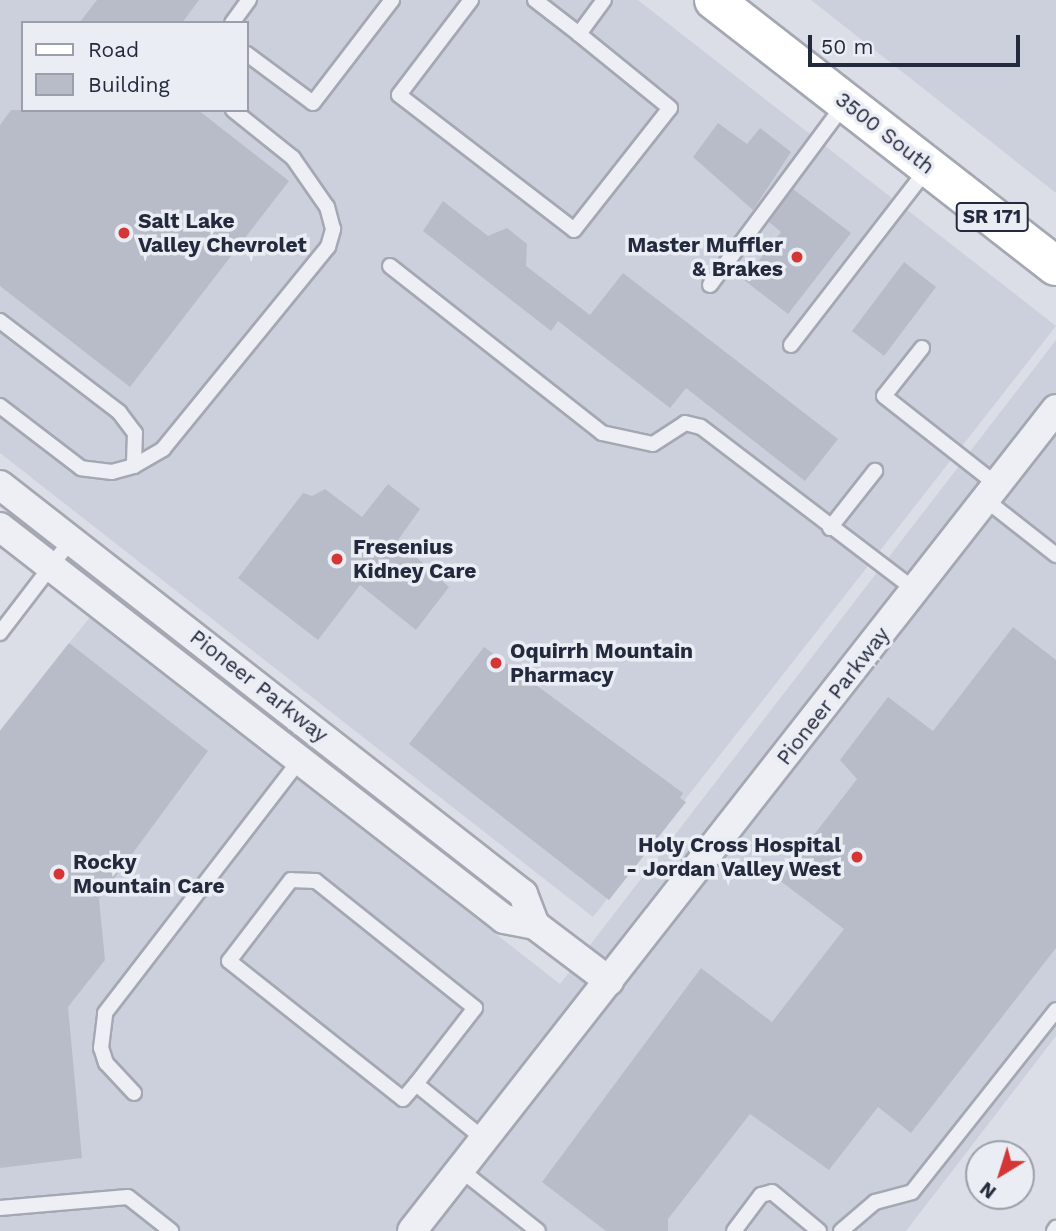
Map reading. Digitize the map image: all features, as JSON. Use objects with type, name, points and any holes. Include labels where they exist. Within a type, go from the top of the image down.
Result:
[{"type":"main road","name":"3500 South","points":[[714,0],[1056,266]]},
{"type":"street","name":"Pioneer Parkway","points":[[412,1231],[1056,409]]},
{"type":"street","name":"Pioneer Parkway","points":[[0,485],[523,894],[535,925]]},
{"type":"street","name":"Pioneer Parkway","points":[[0,527],[504,919],[535,925],[609,981]]},
{"type":"lane","points":[[233,21],[249,0]]},
{"type":"lane","points":[[248,58],[313,103],[392,0]]},
{"type":"lane","points":[[471,0],[399,95],[575,230],[670,108],[535,0]]},
{"type":"lane","points":[[579,34],[604,0]]},
{"type":"lane","points":[[710,285],[846,102]]},
{"type":"lane","points":[[0,406],[81,468],[112,472],[134,466],[163,449],[328,247],[333,229],[327,207],[293,158],[236,112]]},
{"type":"lane","points":[[791,345],[929,167]]},
{"type":"lane","points":[[390,266],[602,433],[653,444],[685,423],[701,427],[830,528],[876,555],[915,590]]},
{"type":"lane","points":[[0,321],[118,412],[135,433],[134,466]]},
{"type":"lane","points":[[922,348],[884,396],[992,492],[1056,555]]},
{"type":"lane","points":[[830,528],[875,471]]},
{"type":"lane","points":[[0,633],[71,540]]},
{"type":"lane","points":[[134,1093],[106,1063],[101,1048],[106,1013],[300,760]]},
{"type":"lane","points":[[291,880],[316,881],[474,1008],[416,1084],[403,1099],[229,961],[291,880]]},
{"type":"lane","points":[[841,1231],[876,1202],[912,1192],[1056,1010]]},
{"type":"lane","points":[[416,1084],[484,1139]]},
{"type":"lane","points":[[461,1170],[538,1231]]},
{"type":"lane","points":[[734,1231],[761,1195],[772,1192],[819,1231]]},
{"type":"lane","points":[[0,1209],[128,1197],[172,1231]]},
{"type":"shaded area","points":[[0,0],[638,0],[1056,326],[593,917],[0,453]]},
{"type":"shaded area","points":[[811,0],[1056,0],[1056,193]]},
{"type":"shaded area","name":"Holy Cross Hospital - Jordan Valley West","points":[[1056,340],[1056,1036],[976,1140],[965,1140],[965,1154],[906,1231],[0,1231],[0,730],[90,617],[560,984]]},
{"type":"building","points":[[97,0],[199,0],[183,21],[81,21]]},
{"type":"building","name":"Salt Lake Valley Chevrolet","points":[[11,110],[201,112],[289,181],[130,387],[0,286],[0,125]]},
{"type":"building","points":[[718,123],[747,144],[760,128],[791,152],[753,210],[693,157]]},
{"type":"building","name":"Master Muffler & Brakes","points":[[793,189],[851,233],[788,314],[744,280],[781,232],[769,222]]},
{"type":"building","points":[[443,201],[488,236],[507,228],[527,244],[526,266],[590,315],[623,273],[838,439],[805,481],[686,388],[670,408],[558,321],[551,331],[423,231]]},
{"type":"building","points":[[904,262],[936,287],[884,356],[852,331]]},
{"type":"building","name":"Fresenius Kidney Care","points":[[388,484],[420,509],[398,540],[449,587],[416,630],[360,585],[318,640],[238,578],[303,493],[312,496],[325,489],[362,517]]},
{"type":"building","points":[[1013,627],[1056,660],[1056,948],[911,1133],[878,1107],[829,1170],[750,1114],[668,1219],[668,1231],[606,1231],[542,1182],[701,968],[772,1022],[844,929],[779,880],[857,779],[840,760],[888,697],[933,731]]},
{"type":"building","name":"Rocky Mountain Care","points":[[69,643],[208,751],[99,899],[105,960],[68,1007],[82,1158],[0,1168],[0,731]]},
{"type":"building","points":[[484,647],[683,793],[680,798],[686,802],[609,900],[409,744]]},
{"type":"place","name":"Salt Lake Valley Chevrolet","points":[[124,233]]},
{"type":"place","name":"Master Muffler & Brakes","points":[[797,257]]},
{"type":"place","name":"Fresenius Kidney Care","points":[[337,559]]},
{"type":"place","name":"Oquirrh Mountain Pharmacy","points":[[496,663]]},
{"type":"place","name":"Holy Cross Hospital - Jordan Valley West","points":[[857,857]]},
{"type":"place","name":"Rocky Mountain Care","points":[[59,874]]}]
